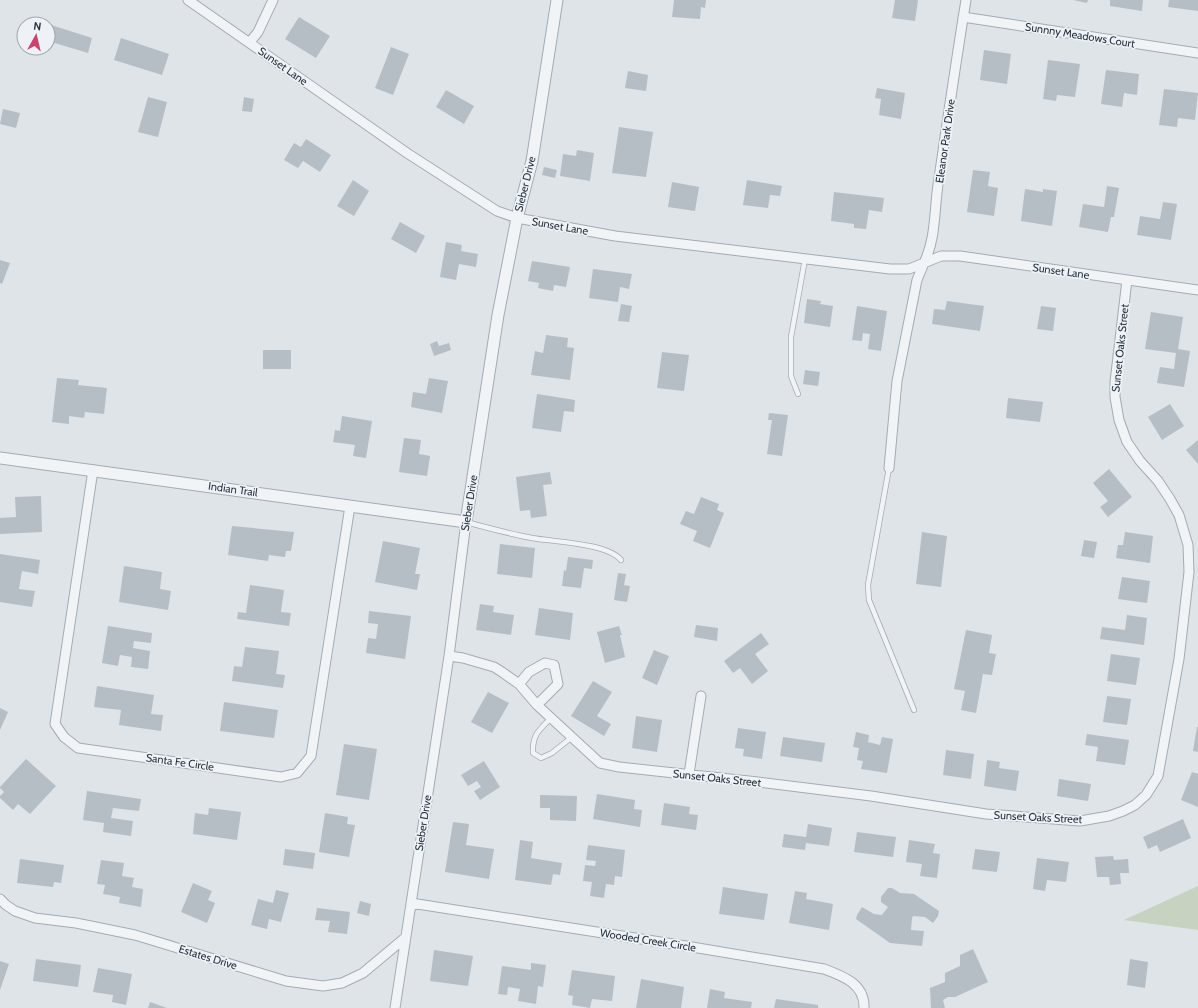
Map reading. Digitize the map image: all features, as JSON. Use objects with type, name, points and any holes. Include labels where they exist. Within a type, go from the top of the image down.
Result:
[{"type":"street","name":"Sunset Lane","points":[[188,0],[407,153],[497,211],[517,218],[615,236],[890,269],[909,269],[941,256],[960,256],[1198,290]]},
{"type":"street","points":[[250,42],[258,32],[273,0]]},
{"type":"street","name":"Sieber Drive","points":[[396,1008],[449,656],[466,522],[498,315],[517,218],[532,161],[558,0]]},
{"type":"street","name":"Eleanor Park Drive","points":[[924,263],[929,253],[934,235],[938,188],[966,0]]},
{"type":"street","name":"Sunnny Meadows Court","points":[[963,17],[1198,53]]},
{"type":"street","points":[[889,468],[897,381],[917,280],[924,263]]},
{"type":"street","name":"Sunset Oaks Street","points":[[449,656],[463,658],[494,667],[519,684],[537,705],[600,763],[620,767],[863,795],[986,814],[1080,821],[1109,816],[1135,805],[1146,795],[1158,776],[1179,658],[1189,572],[1188,544],[1179,515],[1170,498],[1158,481],[1140,461],[1127,442],[1119,420],[1115,397],[1115,382],[1126,280]]},
{"type":"street","name":"Indian Trail","points":[[0,458],[466,522]]},
{"type":"street","name":"Santa Fe Circle","points":[[93,470],[55,724],[64,737],[78,748],[266,775],[282,777],[297,773],[311,756],[350,506]]},
{"type":"street","points":[[519,684],[529,672],[545,663],[554,665],[558,684],[537,705]]},
{"type":"street","points":[[689,774],[700,696]]},
{"type":"street","name":"Estates Drive","points":[[0,899],[15,911],[35,918],[135,935],[286,981],[323,986],[342,983],[363,973],[406,937]]},
{"type":"street","name":"Wooded Creek Circle","points":[[411,903],[824,969],[842,975],[857,985],[863,999],[864,1008]]},
{"type":"lane","points":[[798,394],[791,376],[791,337],[805,259]]},
{"type":"lane","points":[[889,468],[868,592],[869,600],[914,710]]},
{"type":"lane","points":[[466,522],[532,538],[598,548],[616,554],[621,560]]},
{"type":"lane","points":[[551,718],[538,731],[534,738],[533,753],[541,758],[552,753],[572,737]]},
{"type":"green space","points":[[1198,886],[1198,930],[1124,920]]},
{"type":"building","points":[[674,0],[706,0],[705,8],[701,7],[700,19],[672,17]]},
{"type":"building","points":[[895,0],[918,0],[915,21],[892,18]]},
{"type":"building","points":[[1073,0],[1088,0],[1087,3]]},
{"type":"building","points":[[1110,0],[1143,0],[1142,11],[1110,6]]},
{"type":"building","points":[[1169,0],[1198,0],[1198,11],[1168,7]]},
{"type":"building","points":[[299,17],[330,36],[316,58],[285,39]]},
{"type":"building","points":[[56,27],[92,38],[88,53],[56,43]]},
{"type":"building","points":[[121,38],[169,54],[162,75],[114,60]]},
{"type":"building","points":[[391,47],[409,54],[393,95],[375,88]]},
{"type":"building","points":[[984,50],[1011,54],[1007,84],[980,80]]},
{"type":"building","points":[[1048,60],[1080,64],[1075,97],[1057,95],[1056,101],[1043,99]]},
{"type":"building","points":[[1106,70],[1139,74],[1137,95],[1124,93],[1122,107],[1101,104]]},
{"type":"building","points":[[628,71],[648,75],[646,91],[625,88]]},
{"type":"building","points":[[877,88],[905,93],[901,119],[879,115],[881,99],[875,98]]},
{"type":"building","points":[[1164,89],[1198,93],[1195,120],[1178,118],[1177,127],[1159,125]]},
{"type":"building","points":[[446,90],[474,106],[464,124],[436,107]]},
{"type":"building","points":[[148,97],[167,102],[158,137],[138,132]]},
{"type":"building","points":[[244,97],[254,99],[252,112],[242,111]]},
{"type":"building","points":[[3,109],[20,113],[16,128],[0,124]]},
{"type":"building","points":[[619,127],[653,132],[646,177],[612,173]]},
{"type":"building","points":[[306,139],[331,155],[320,172],[303,161],[298,168],[284,160],[294,143],[301,147]]},
{"type":"building","points":[[577,150],[594,153],[590,181],[560,176],[563,154],[576,156]]},
{"type":"building","points":[[544,167],[557,170],[555,178],[542,175]]},
{"type":"building","points":[[973,170],[990,172],[988,186],[998,188],[994,216],[967,212]]},
{"type":"building","points":[[353,180],[369,191],[354,216],[337,206]]},
{"type":"building","points":[[747,180],[782,186],[780,196],[770,195],[768,208],[743,205]]},
{"type":"building","points":[[672,182],[699,187],[695,211],[668,207]]},
{"type":"building","points":[[1107,186],[1119,188],[1114,217],[1111,217],[1108,232],[1079,227],[1083,204],[1104,207]]},
{"type":"building","points":[[1025,189],[1043,192],[1043,189],[1057,191],[1052,226],[1021,221]]},
{"type":"building","points":[[834,192],[884,198],[882,212],[869,210],[866,229],[854,228],[854,224],[831,221]]},
{"type":"building","points":[[1163,202],[1177,204],[1171,240],[1137,235],[1140,216],[1160,219]]},
{"type":"building","points":[[400,222],[425,236],[416,253],[391,239]]},
{"type":"building","points":[[446,242],[462,245],[461,251],[478,254],[476,267],[459,264],[456,280],[440,277]]},
{"type":"building","points":[[0,260],[10,263],[2,284],[0,283]]},
{"type":"building","points":[[532,261],[570,267],[566,287],[554,285],[553,291],[538,288],[539,283],[528,281]]},
{"type":"building","points":[[593,269],[632,274],[629,289],[620,287],[618,302],[589,298]]},
{"type":"building","points":[[807,299],[821,301],[820,304],[833,306],[830,327],[804,323]]},
{"type":"building","points":[[947,301],[984,306],[980,331],[932,324],[934,309],[945,310]]},
{"type":"building","points":[[621,304],[632,306],[629,322],[618,321]]},
{"type":"building","points":[[857,306],[887,311],[881,351],[868,349],[870,334],[863,333],[862,341],[852,340]]},
{"type":"building","points":[[1041,306],[1056,308],[1053,331],[1037,329]]},
{"type":"building","points":[[1151,312],[1183,317],[1178,349],[1190,351],[1184,387],[1157,383],[1160,367],[1174,369],[1176,353],[1145,349]]},
{"type":"building","points":[[546,335],[568,338],[567,347],[574,348],[570,380],[531,375],[535,351],[543,353]]},
{"type":"building","points":[[437,341],[439,346],[449,343],[451,350],[434,356],[430,344]]},
{"type":"building","points":[[263,350],[291,350],[291,369],[263,369]]},
{"type":"building","points":[[662,352],[689,355],[684,391],[657,388]]},
{"type":"building","points":[[805,370],[820,372],[818,386],[803,384]]},
{"type":"building","points":[[57,378],[79,380],[78,385],[107,388],[104,414],[85,412],[84,418],[69,416],[69,424],[52,422]]},
{"type":"building","points":[[429,378],[448,381],[442,413],[411,407],[413,392],[426,394]]},
{"type":"building","points":[[537,394],[575,400],[574,412],[564,411],[561,432],[532,428]]},
{"type":"building","points":[[1008,398],[1043,402],[1040,422],[1006,418]]},
{"type":"building","points":[[1170,404],[1184,426],[1162,440],[1148,417]]},
{"type":"building","points":[[769,413],[788,415],[782,456],[767,454],[772,420],[768,420]]},
{"type":"building","points":[[342,416],[372,421],[366,458],[353,456],[355,445],[333,442],[335,430],[340,431]]},
{"type":"building","points":[[404,438],[421,440],[419,454],[430,456],[427,476],[399,472]]},
{"type":"building","points":[[1198,440],[1198,464],[1186,450]]},
{"type":"building","points":[[1109,469],[1132,497],[1108,517],[1100,507],[1108,501],[1093,483]]},
{"type":"building","points":[[550,472],[552,484],[543,485],[547,516],[531,518],[530,510],[520,511],[516,477]]},
{"type":"building","points":[[41,496],[42,532],[0,534],[0,518],[16,517],[15,497]]},
{"type":"building","points":[[701,497],[719,504],[717,510],[724,513],[710,548],[693,541],[697,531],[680,524],[686,511],[694,514]]},
{"type":"building","points":[[232,526],[294,532],[291,551],[286,551],[285,557],[269,555],[268,561],[228,555]]},
{"type":"building","points":[[922,532],[947,536],[941,587],[916,584]]},
{"type":"building","points":[[1125,532],[1153,536],[1150,563],[1116,558],[1118,545],[1123,545]]},
{"type":"building","points":[[1084,540],[1097,542],[1094,558],[1081,556]]},
{"type":"building","points":[[383,541],[420,548],[415,574],[420,574],[417,590],[375,582]]},
{"type":"building","points":[[500,544],[535,548],[532,578],[497,574]]},
{"type":"building","points":[[0,554],[40,560],[38,574],[22,571],[19,589],[35,591],[32,607],[0,602]]},
{"type":"building","points":[[568,557],[593,560],[592,569],[584,568],[581,588],[562,586],[564,570],[566,571]]},
{"type":"building","points":[[124,566],[162,572],[160,589],[171,591],[168,610],[119,602]]},
{"type":"building","points":[[618,573],[626,574],[624,585],[630,586],[627,602],[614,600]]},
{"type":"building","points":[[1122,577],[1150,581],[1147,603],[1118,599]]},
{"type":"building","points":[[250,585],[284,590],[281,612],[291,613],[289,626],[237,619],[238,612],[246,613]]},
{"type":"building","points":[[480,604],[494,606],[493,612],[514,615],[511,635],[476,630]]},
{"type":"building","points":[[539,608],[573,613],[570,640],[535,635]]},
{"type":"building","points":[[369,611],[411,616],[405,659],[366,653],[368,638],[376,639],[378,624],[368,623]]},
{"type":"building","points":[[1127,615],[1147,618],[1144,645],[1100,639],[1102,627],[1125,630]]},
{"type":"building","points":[[696,625],[718,628],[717,641],[694,637]]},
{"type":"building","points":[[108,626],[152,633],[151,643],[134,641],[133,648],[150,651],[148,669],[131,667],[132,657],[120,655],[118,666],[102,663]]},
{"type":"building","points":[[619,626],[622,635],[620,635],[625,657],[605,663],[597,632]]},
{"type":"building","points":[[966,630],[992,635],[989,653],[996,654],[992,675],[983,674],[976,713],[961,710],[965,691],[954,689]]},
{"type":"building","points":[[761,633],[769,644],[755,654],[768,671],[752,684],[740,668],[733,673],[724,661]]},
{"type":"building","points":[[245,647],[279,651],[276,674],[285,675],[283,688],[232,681],[234,666],[242,667]]},
{"type":"building","points":[[654,650],[669,656],[657,685],[642,678]]},
{"type":"building","points":[[1111,654],[1140,658],[1136,685],[1107,681]]},
{"type":"building","points":[[593,681],[612,692],[597,716],[611,724],[604,736],[571,716]]},
{"type":"building","points":[[97,686],[154,695],[151,714],[163,715],[161,731],[119,725],[121,710],[94,707]]},
{"type":"building","points":[[488,692],[509,703],[492,733],[471,722]]},
{"type":"building","points":[[1107,696],[1131,699],[1127,725],[1103,722]]},
{"type":"building","points":[[224,702],[278,710],[274,738],[220,731]]},
{"type":"building","points":[[0,708],[8,712],[0,730]]},
{"type":"building","points":[[636,716],[662,720],[657,752],[632,748]]},
{"type":"building","points":[[1198,727],[1198,752],[1193,751]]},
{"type":"building","points":[[738,728],[766,732],[762,759],[743,756],[744,749],[735,748]]},
{"type":"building","points":[[856,732],[869,735],[868,742],[880,745],[882,737],[893,739],[887,773],[861,769],[863,761],[857,760],[859,748],[853,747]]},
{"type":"building","points":[[1087,734],[1129,740],[1125,765],[1096,761],[1098,747],[1085,745]]},
{"type":"building","points":[[783,737],[825,743],[822,762],[780,756]]},
{"type":"building","points":[[344,744],[377,749],[369,800],[336,795]]},
{"type":"building","points":[[946,750],[974,754],[971,779],[943,775]]},
{"type":"building","points":[[26,759],[56,786],[30,814],[18,804],[13,810],[0,798],[4,792],[0,787]]},
{"type":"building","points":[[987,760],[1000,762],[999,768],[1019,771],[1016,791],[984,786]]},
{"type":"building","points":[[484,761],[500,787],[480,800],[474,791],[481,787],[477,781],[468,786],[461,775]]},
{"type":"building","points":[[1192,772],[1198,774],[1198,807],[1181,800]]},
{"type":"building","points":[[1059,779],[1091,784],[1088,801],[1057,796]]},
{"type":"building","points":[[87,791],[141,799],[139,811],[113,808],[111,818],[133,821],[131,836],[103,832],[104,823],[83,820]]},
{"type":"building","points":[[597,794],[635,800],[634,809],[642,810],[640,827],[593,819]]},
{"type":"building","points":[[540,795],[577,796],[576,821],[550,820],[550,808],[540,808]]},
{"type":"building","points":[[664,803],[690,807],[689,814],[698,815],[696,830],[661,825]]},
{"type":"building","points":[[209,808],[241,812],[237,840],[193,834],[195,813],[208,815]]},
{"type":"building","points":[[325,813],[348,817],[347,824],[355,825],[349,857],[319,852]]},
{"type":"building","points":[[1183,819],[1191,838],[1160,852],[1157,845],[1148,849],[1143,837]]},
{"type":"building","points":[[453,822],[469,824],[466,845],[494,849],[489,879],[445,872]]},
{"type":"building","points":[[808,824],[832,828],[829,846],[806,843],[805,850],[782,847],[784,834],[806,837]]},
{"type":"building","points":[[857,832],[896,837],[893,857],[854,852]]},
{"type":"building","points":[[520,840],[533,842],[531,858],[562,863],[560,875],[553,874],[551,885],[515,880]]},
{"type":"building","points":[[909,840],[935,844],[933,853],[940,854],[937,878],[920,876],[922,864],[906,862]]},
{"type":"building","points":[[588,845],[625,850],[622,877],[615,876],[614,885],[606,884],[604,898],[590,896],[592,882],[583,881],[585,865],[595,866],[596,861],[586,860]]},
{"type":"building","points":[[285,849],[315,853],[313,869],[283,865]]},
{"type":"building","points":[[975,849],[1000,852],[997,872],[972,869]]},
{"type":"building","points":[[1113,856],[1114,860],[1128,859],[1129,873],[1120,873],[1121,884],[1110,885],[1109,877],[1097,877],[1095,857]]},
{"type":"building","points":[[1037,858],[1069,862],[1066,882],[1047,880],[1045,891],[1033,889]]},
{"type":"building","points":[[20,859],[64,865],[61,883],[54,882],[53,887],[17,883]]},
{"type":"building","points":[[101,860],[124,863],[122,876],[134,878],[132,887],[143,889],[141,907],[119,903],[120,897],[103,894],[105,885],[97,884]]},
{"type":"building","points":[[193,883],[212,891],[208,900],[215,903],[207,923],[181,912]]},
{"type":"building","points":[[723,887],[768,894],[764,920],[719,914]]},
{"type":"building","points":[[888,888],[892,888],[900,893],[914,894],[939,911],[938,916],[933,923],[925,917],[913,916],[912,918],[911,930],[924,931],[922,946],[890,943],[856,919],[862,907],[874,914],[882,915],[888,907],[881,902],[881,897]]},
{"type":"building","points":[[276,890],[289,893],[281,922],[269,919],[267,929],[251,925],[258,899],[273,903]]},
{"type":"building","points":[[795,891],[807,893],[806,899],[833,904],[829,930],[789,923]]},
{"type":"building","points":[[360,901],[371,904],[369,916],[357,913]]},
{"type":"building","points":[[317,908],[350,912],[347,934],[328,932],[330,921],[315,920]]},
{"type":"building","points":[[973,949],[988,982],[955,997],[948,997],[943,1000],[945,1008],[931,1008],[930,988],[945,982],[945,973],[960,966],[960,955]]},
{"type":"building","points":[[434,950],[473,956],[468,986],[430,981]]},
{"type":"building","points":[[36,959],[81,965],[78,987],[33,981]]},
{"type":"building","points":[[1130,959],[1148,962],[1145,988],[1127,985]]},
{"type":"building","points":[[0,961],[9,964],[0,990]]},
{"type":"building","points":[[531,963],[546,965],[543,987],[538,986],[536,1004],[518,1001],[520,989],[508,987],[507,995],[498,994],[502,966],[531,970]]},
{"type":"building","points":[[98,968],[132,974],[126,1005],[112,1002],[113,995],[93,992]]},
{"type":"building","points":[[572,970],[615,976],[612,1001],[592,999],[590,1008],[572,1005],[573,996],[568,995]]},
{"type":"building","points":[[641,979],[684,987],[681,1008],[636,1008]]},
{"type":"building","points":[[710,989],[725,992],[724,998],[752,1002],[751,1008],[707,1008]]},
{"type":"building","points":[[776,999],[818,1005],[818,1008],[774,1008]]},
{"type":"building","points":[[150,1002],[167,1008],[148,1008]]}]
